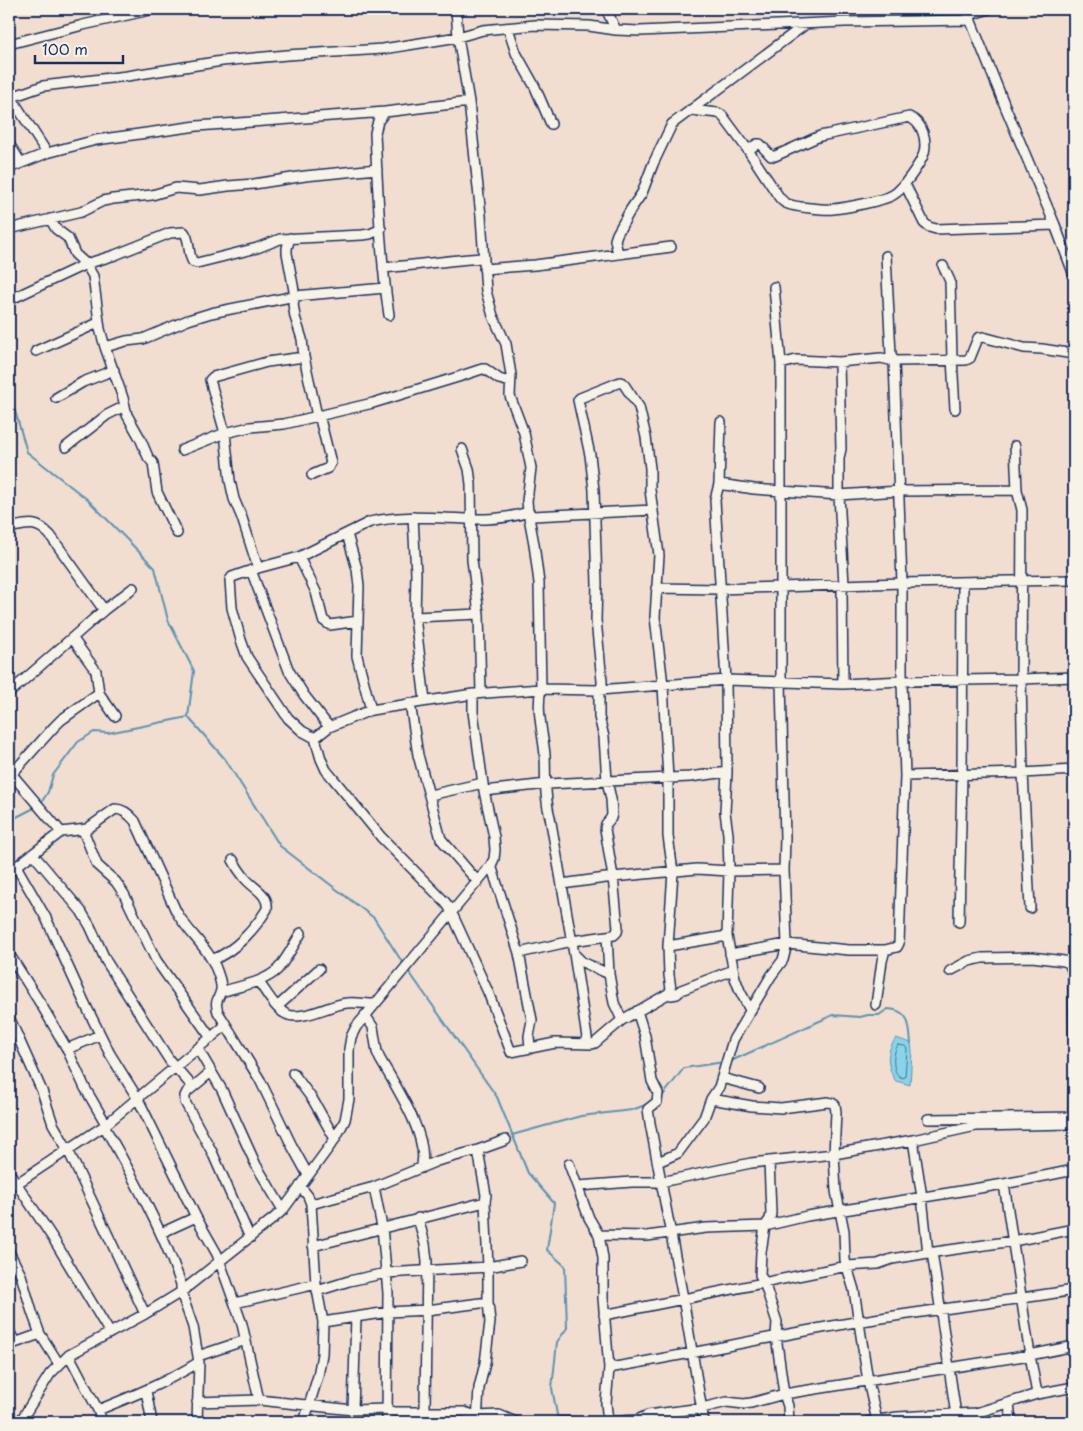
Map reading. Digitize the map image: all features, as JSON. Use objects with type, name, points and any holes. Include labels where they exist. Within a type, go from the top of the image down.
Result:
[{"type":"street","points":[[9,44],[154,9]]},
{"type":"street","points":[[456,9],[458,37],[469,102],[481,216],[486,291],[493,316],[508,353],[511,375],[510,396],[524,432],[531,468],[527,501],[539,583],[540,698],[547,784],[546,802],[572,941],[588,1044]]},
{"type":"street","points":[[606,9],[616,30]]},
{"type":"street","points":[[48,153],[9,96],[43,86],[127,76],[222,61],[383,49],[458,37],[484,30],[535,25],[589,26],[640,31],[714,29],[969,15],[989,9]]},
{"type":"street","points":[[969,15],[1074,275]]},
{"type":"street","points":[[618,254],[615,240],[631,209],[642,194],[653,164],[672,124],[806,23]]},
{"type":"street","points":[[508,28],[516,53],[535,88],[551,124]]},
{"type":"street","points":[[9,168],[48,153],[96,140],[197,126],[385,112],[469,102]]},
{"type":"street","points":[[690,110],[722,115],[748,150],[779,198],[790,205],[834,210],[892,196],[905,184],[921,159],[925,143],[920,127],[914,119],[909,117],[820,136],[775,156],[771,156],[760,144],[748,150]]},
{"type":"street","points":[[385,112],[376,127],[375,133],[381,229],[380,243],[389,315]]},
{"type":"street","points":[[9,144],[21,163]]},
{"type":"street","points":[[9,229],[81,212],[113,199],[152,195],[176,188],[200,190],[305,176],[377,169]]},
{"type":"street","points":[[905,184],[924,224],[936,229],[1055,225]]},
{"type":"street","points":[[50,219],[56,228],[68,238],[75,254],[86,264],[92,276],[98,323],[127,415],[148,457],[153,463],[157,492],[177,533]]},
{"type":"street","points":[[9,300],[86,264],[170,233],[184,232],[187,236],[190,257],[192,262],[196,263],[257,248],[280,239],[370,234],[381,229]]},
{"type":"street","points":[[290,238],[287,252],[295,296],[294,310],[302,338],[304,357],[318,415],[332,463],[328,468],[312,475]]},
{"type":"street","points":[[484,269],[535,265],[671,247]]},
{"type":"street","points":[[730,954],[787,944],[848,950],[885,950],[897,947],[899,943],[905,776],[902,681],[902,583],[894,361],[892,355],[886,256]]},
{"type":"street","points":[[383,268],[429,264],[446,260],[484,258]]},
{"type":"street","points":[[943,266],[950,281],[954,410]]},
{"type":"street","points":[[105,347],[149,337],[197,316],[295,296],[385,288]]},
{"type":"street","points":[[658,1162],[674,1156],[682,1149],[704,1118],[711,1099],[719,1087],[733,1040],[771,976],[783,960],[787,944],[781,682],[781,364],[774,288]]},
{"type":"street","points":[[36,351],[98,323]]},
{"type":"street","points":[[781,364],[804,360],[840,362],[881,358],[894,361],[968,360],[978,338],[983,337],[1024,348],[1074,354]]},
{"type":"street","points":[[304,357],[267,362],[213,377],[210,380],[225,433],[230,481],[234,499],[242,518],[255,569],[289,671],[304,695],[329,727]]},
{"type":"street","points":[[840,362],[841,449],[839,458],[839,494],[844,585],[842,592],[843,684]]},
{"type":"street","points":[[182,450],[225,433],[250,427],[284,424],[373,403],[482,369],[510,382]]},
{"type":"street","points":[[56,398],[83,382],[114,370]]},
{"type":"street","points":[[519,953],[572,941],[614,935],[618,928],[613,877],[605,829],[612,814],[607,781],[604,737],[599,717],[599,690],[602,686],[602,681],[596,620],[594,490],[592,464],[578,400],[620,382],[624,383],[638,407],[646,437],[650,468],[650,490],[659,555],[655,617],[663,685],[668,778],[668,836],[673,872],[668,946],[671,989],[669,993],[622,1020],[595,1043],[555,1044],[510,1052],[488,992],[446,902],[381,837],[326,770],[315,738],[302,731],[288,718],[244,649],[232,608],[230,584],[232,577],[299,557],[370,522],[381,519],[413,517],[511,518],[528,512]]},
{"type":"street","points":[[66,447],[107,416],[125,406]]},
{"type":"street","points":[[721,422],[719,484],[715,500],[726,680],[727,772],[725,812],[728,834],[729,871],[727,936],[733,970],[740,992],[750,1010]]},
{"type":"street","points":[[1015,446],[1018,490],[1022,510],[1021,679],[1023,773],[1030,908]]},
{"type":"street","points":[[20,1422],[50,1374],[69,1355],[145,1314],[181,1292],[250,1238],[282,1210],[335,1139],[345,1120],[348,1104],[348,1059],[356,1027],[492,865],[495,850],[494,837],[483,787],[473,712],[477,694],[479,614],[472,560],[470,475],[462,449]]},
{"type":"street","points":[[719,484],[754,489],[839,494],[1018,490]]},
{"type":"street","points":[[528,512],[533,516],[653,510]]},
{"type":"street","points":[[413,517],[416,574],[415,617],[425,701]]},
{"type":"street","points":[[9,528],[32,523],[44,529],[104,610]]},
{"type":"street","points":[[347,534],[357,568],[359,586],[357,656],[371,710]]},
{"type":"street","points":[[299,557],[316,592],[323,620],[330,625],[358,621]]},
{"type":"street","points":[[656,588],[720,589],[1074,580]]},
{"type":"street","points":[[959,922],[963,583]]},
{"type":"street","points":[[9,693],[104,610],[133,588]]},
{"type":"street","points":[[415,617],[479,614]]},
{"type":"street","points":[[73,639],[96,671],[100,693],[115,716]]},
{"type":"street","points":[[315,738],[329,727],[371,710],[477,694],[541,689],[599,690],[726,680],[843,684],[1074,676]]},
{"type":"street","points":[[61,832],[10,774],[61,720],[100,693]]},
{"type":"street","points":[[410,703],[418,755],[441,839],[478,882]]},
{"type":"street","points":[[905,776],[1074,770]]},
{"type":"street","points":[[430,795],[483,787],[690,778],[727,772]]},
{"type":"street","points":[[259,1400],[246,1340],[217,1254],[196,1217],[138,1099],[110,1054],[46,918],[12,869],[61,832],[84,830],[116,809],[120,809],[131,816],[139,828],[181,921],[212,960],[221,985],[221,992],[216,1000],[216,1006],[264,1087],[308,1175]]},
{"type":"street","points":[[84,830],[97,865],[116,882],[124,894],[156,960],[211,1038]]},
{"type":"street","points":[[33,854],[81,911],[106,961],[170,1061],[192,1086]]},
{"type":"street","points":[[212,960],[222,956],[239,944],[267,909],[268,903],[265,897],[243,877],[232,860]]},
{"type":"street","points":[[492,865],[519,953],[532,1020],[530,1048]]},
{"type":"street","points":[[562,884],[697,869],[729,871],[784,870]]},
{"type":"street","points":[[221,992],[258,981],[277,970],[301,933]]},
{"type":"street","points":[[607,936],[609,974],[614,1003],[622,1020]]},
{"type":"street","points":[[668,946],[727,936]]},
{"type":"street","points":[[876,1006],[885,950]]},
{"type":"street","points":[[9,954],[67,1049],[85,1088],[161,1233],[179,1278],[182,1287],[181,1292],[193,1328],[198,1359],[197,1422]]},
{"type":"street","points":[[574,954],[582,962],[609,974]]},
{"type":"street","points":[[950,971],[975,959],[982,958],[1032,957],[1068,963],[1073,972],[1074,1039]]},
{"type":"street","points":[[277,1007],[320,969]]},
{"type":"street","points":[[669,993],[672,995],[677,994],[681,990],[733,970]]},
{"type":"street","points":[[258,981],[277,1007],[287,1015],[292,1016],[313,1013],[347,1003],[375,1004]]},
{"type":"street","points":[[637,1011],[645,1036],[652,1081],[658,1093],[657,1102],[648,1109],[704,1422]]},
{"type":"street","points":[[365,1015],[372,1027],[380,1059],[406,1104],[422,1144],[424,1156],[421,1168]]},
{"type":"street","points":[[9,1016],[42,1091],[53,1124],[68,1150],[145,1314]]},
{"type":"street","points":[[16,1184],[105,1125],[226,1025]]},
{"type":"street","points":[[67,1049],[100,1034]]},
{"type":"street","points":[[198,1049],[222,1090],[256,1165],[282,1210]]},
{"type":"street","points":[[211,1072],[192,1086],[185,1096],[185,1102],[212,1152],[250,1238]]},
{"type":"street","points":[[293,1073],[313,1100],[335,1139]]},
{"type":"street","points":[[722,1078],[759,1088]]},
{"type":"street","points":[[1074,1084],[1074,1119]]},
{"type":"street","points":[[711,1099],[752,1106],[780,1108],[832,1102],[835,1105],[834,1154],[836,1191],[844,1231],[845,1260],[854,1290],[872,1421],[944,1419],[956,1415],[976,1413],[1037,1394],[1074,1388]]},
{"type":"street","points":[[928,1119],[1074,1119]]},
{"type":"street","points":[[578,1186],[661,1182],[751,1163],[834,1154],[913,1140],[976,1126],[1074,1119]]},
{"type":"street","points":[[311,1204],[374,1187],[437,1161],[506,1140]]},
{"type":"street","points":[[913,1140],[956,1415]]},
{"type":"street","points":[[477,1419],[479,1388],[485,1363],[490,1322],[485,1189],[478,1150]]},
{"type":"street","points":[[770,1161],[771,1213],[770,1219],[765,1226],[760,1260],[760,1275],[776,1317],[776,1336],[789,1422]]},
{"type":"street","points":[[569,1164],[589,1218],[599,1235],[603,1258],[604,1315],[608,1368],[607,1422],[637,1420],[648,1415],[702,1408],[727,1402],[744,1404],[784,1394],[1030,1355],[1074,1346]]},
{"type":"street","points":[[599,1235],[647,1236],[706,1228],[765,1226],[808,1216],[1004,1184],[1074,1170]]},
{"type":"street","points":[[9,1172],[54,1240],[110,1333]]},
{"type":"street","points":[[1004,1184],[1037,1394]]},
{"type":"street","points":[[300,1186],[308,1196],[311,1204],[316,1287],[323,1322],[321,1363],[304,1422]]},
{"type":"street","points":[[374,1187],[382,1228],[386,1273],[388,1312],[387,1422]]},
{"type":"street","points":[[313,1246],[485,1202]]},
{"type":"street","points":[[161,1233],[196,1217]]},
{"type":"street","points":[[418,1218],[427,1253],[425,1407],[423,1422]]},
{"type":"street","points":[[604,1315],[847,1266],[878,1264],[892,1259],[930,1252],[1013,1241],[1074,1229]]},
{"type":"street","points":[[9,1252],[22,1275],[40,1334],[59,1364]]},
{"type":"street","points":[[235,1303],[386,1273],[488,1267],[521,1261]]},
{"type":"street","points":[[608,1368],[693,1354],[776,1336],[859,1322],[1074,1290]]},
{"type":"street","points":[[323,1322],[388,1312],[427,1310],[488,1302]]},
{"type":"street","points":[[352,1410],[356,1317]]},
{"type":"street","points":[[9,1331],[12,1344],[40,1334]]},
{"type":"street","points":[[98,1410],[187,1370],[198,1359],[246,1340]]},
{"type":"street","points":[[69,1355],[98,1410],[102,1422]]},
{"type":"street","points":[[146,1390],[152,1422]]},
{"type":"street","points":[[198,1402],[259,1400],[352,1410],[388,1409],[392,1412],[464,1412],[477,1419],[499,1415],[516,1422]]},
{"type":"street","points":[[1009,1403],[1011,1422]]},
{"type":"street","points":[[561,1422],[568,1422]]},
{"type":"water","points":[[896,1038],[911,1043],[910,1085],[896,1081],[890,1070],[889,1053]]},
{"type":"waterway","points":[[9,390],[27,452],[88,500],[155,568],[168,620],[194,671],[188,717],[225,759],[280,846],[374,918],[404,965]]},
{"type":"waterway","points":[[41,803],[48,792],[53,775],[78,742],[94,732],[108,733],[188,717]]},
{"type":"waterway","points":[[9,821],[36,807]]},
{"type":"waterway","points":[[407,969],[497,1097],[528,1173],[554,1203],[547,1250],[565,1266],[567,1328],[557,1342],[552,1388],[558,1420]]},
{"type":"waterway","points":[[731,1061],[833,1015],[860,1017],[879,1015],[888,1009],[901,1012],[904,1015],[909,1025],[911,1043]]},
{"type":"waterway","points":[[661,1098],[684,1068],[724,1062]]},
{"type":"waterway","points":[[512,1135],[581,1116],[632,1110],[648,1104]]}]
